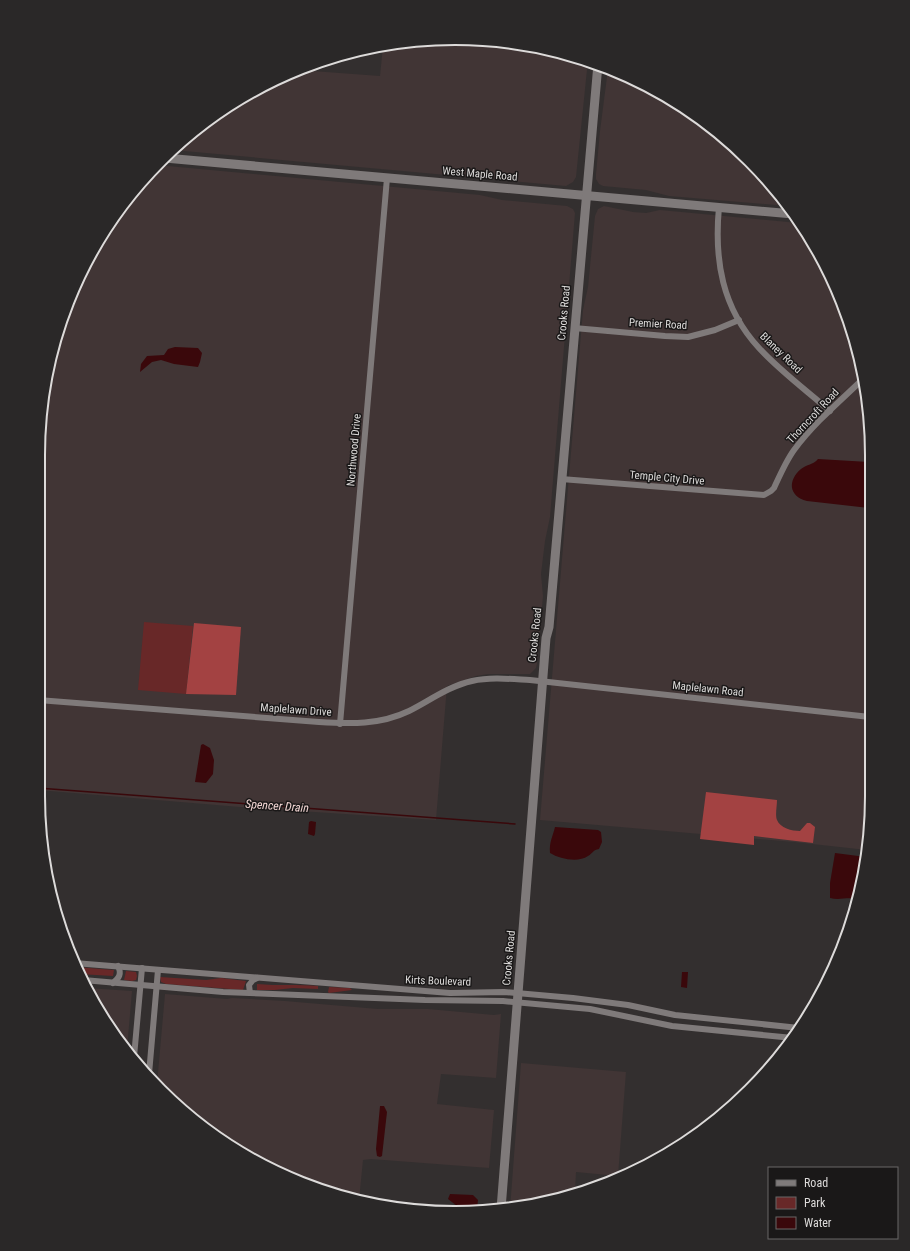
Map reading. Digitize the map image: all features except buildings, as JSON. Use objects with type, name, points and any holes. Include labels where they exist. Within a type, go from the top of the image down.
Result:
[{"type":"main road","name":"Crooks Road","points":[[502,1203],[543,682],[597,71]]},
{"type":"main road","name":"West Maple Road","points":[[172,159],[786,213]]},
{"type":"street","name":"Northwood Drive","points":[[340,724],[387,178]]},
{"type":"street","name":"Blaney Road","points":[[718,207],[718,258],[725,291],[739,320],[754,342],[765,354],[830,411]]},
{"type":"street","name":"Premier Road","points":[[574,328],[660,336],[688,337],[715,330],[739,320]]},
{"type":"street","name":"Thorncroft Road","points":[[771,491],[794,451],[804,437],[858,384]]},
{"type":"street","name":"Temple City Drive","points":[[561,479],[755,495],[764,495],[771,491]]},
{"type":"street","name":"Maplelawn Drive","points":[[45,701],[340,724],[369,723],[388,719],[407,712],[453,688],[471,681],[496,678],[543,682]]},
{"type":"street","name":"Maplelawn Road","points":[[543,682],[865,715]]},
{"type":"street","name":"Kirts Boulevard","points":[[81,963],[450,993],[628,1005],[675,1016],[793,1027]]},
{"type":"street","points":[[113,983],[120,974],[118,966]]},
{"type":"street","points":[[134,1051],[142,968]]},
{"type":"street","points":[[149,1069],[158,970]]},
{"type":"street","points":[[250,993],[248,987],[250,982],[258,978]]},
{"type":"street","name":"Kirts Boulevard","points":[[89,981],[250,993],[517,998],[590,1009],[672,1026],[786,1037]]},
{"type":"street","points":[[319,995],[323,991],[323,983]]},
{"type":"shaded area","points":[[428,46],[482,46],[509,49],[561,59],[587,67],[576,177],[573,182],[566,186],[181,151],[227,114],[274,87],[298,76],[312,71],[380,76],[382,52]]},
{"type":"shaded area","points":[[607,74],[660,100],[705,130],[745,165],[780,205],[669,196],[646,190],[603,186],[599,184],[596,179]]},
{"type":"shaded area","points":[[164,166],[480,195],[502,200],[567,206],[573,209],[575,213],[550,517],[541,574],[543,596],[536,668],[530,674],[488,674],[476,676],[447,686],[436,820],[240,807],[45,791],[46,428],[53,375],[59,349],[76,298],[100,250],[130,205]]},
{"type":"shaded area","points":[[604,206],[633,212],[646,213],[660,210],[793,223],[810,250],[834,298],[851,349],[857,375],[864,428],[865,796],[861,849],[794,842],[540,820],[583,310],[588,287],[595,216],[598,209]]},
{"type":"shaded area","points":[[194,623],[241,627],[236,695],[186,694]]},
{"type":"shaded area","points":[[706,792],[777,800],[776,816],[779,823],[787,828],[800,831],[807,823],[810,823],[815,827],[813,843],[754,836],[754,845],[700,839]]},
{"type":"shaded area","points":[[93,988],[132,991],[128,1043],[114,1024]]},
{"type":"shaded area","points":[[165,994],[227,999],[285,1001],[378,1009],[428,1009],[494,1015],[501,1014],[496,1078],[441,1074],[437,1104],[494,1110],[489,1168],[371,1159],[363,1160],[360,1194],[298,1175],[250,1151],[205,1121],[158,1078]]},
{"type":"shaded area","points":[[521,1063],[626,1072],[618,1172],[611,1175],[576,1172],[575,1188],[535,1198],[511,1202]]},
{"type":"green space","points":[[144,622],[193,626],[186,694],[138,690]]},
{"type":"green space","points":[[83,968],[114,970],[113,976],[86,974]]},
{"type":"green space","points":[[126,971],[136,972],[136,980],[124,980]]},
{"type":"green space","points":[[160,977],[206,980],[221,978],[246,981],[243,990],[166,984],[161,982]]},
{"type":"green space","points":[[257,984],[318,986],[318,989],[293,988],[257,990]]},
{"type":"green space","points":[[329,987],[350,988],[352,990],[329,993]]},
{"type":"water","points":[[175,347],[198,348],[202,353],[198,367],[174,364],[161,360],[152,362],[140,372],[141,364],[147,356],[164,355],[168,349]]},
{"type":"water","points":[[818,459],[865,462],[865,508],[807,501],[796,495],[793,492],[792,487],[794,478],[801,469]]},
{"type":"water","points":[[203,744],[210,748],[214,760],[213,774],[206,783],[195,782],[201,745]]},
{"type":"water","points":[[309,822],[316,822],[314,836],[308,834]]},
{"type":"water","points":[[555,827],[598,830],[601,832],[602,842],[599,849],[595,850],[584,858],[574,860],[559,857],[550,853]]},
{"type":"water","points":[[835,853],[860,856],[852,898],[830,898],[830,883]]},
{"type":"water","points":[[682,972],[688,972],[687,988],[681,987]]},
{"type":"water","points":[[380,1106],[384,1106],[387,1112],[382,1156],[380,1157],[377,1156],[376,1149]]},
{"type":"water","points":[[450,1194],[473,1195],[478,1200],[477,1205],[457,1206],[448,1199]]},
{"type":"waterway","name":"Spencer Drain","points":[[45,789],[515,824]]}]
